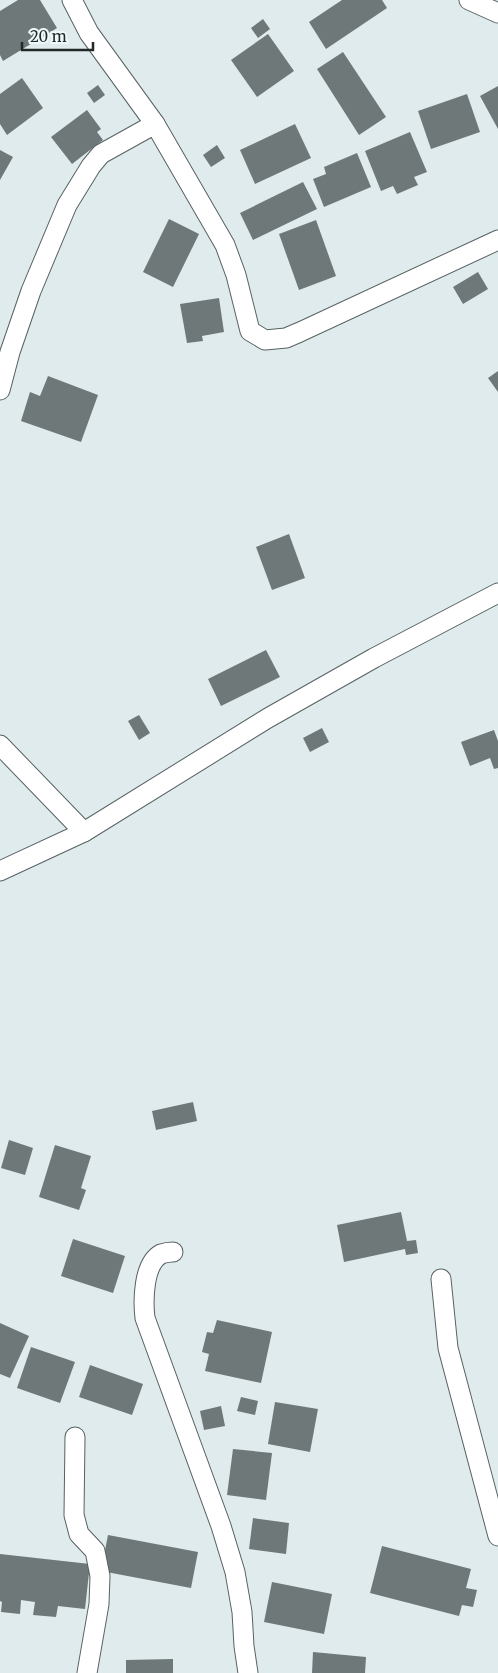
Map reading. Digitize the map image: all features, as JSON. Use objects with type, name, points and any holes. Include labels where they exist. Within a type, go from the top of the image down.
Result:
[{"type":"street","points":[[72,0],[89,32],[155,124],[225,245],[236,275],[250,331],[265,340],[286,338],[300,332],[498,240]]},
{"type":"street","points":[[469,0],[498,13]]},
{"type":"street","points":[[0,390],[10,352],[31,291],[67,204],[91,166],[101,154],[155,124]]},
{"type":"street","points":[[0,871],[84,832],[268,718],[374,658],[498,593]]},
{"type":"street","points":[[0,745],[84,832]]},
{"type":"street","points":[[173,1252],[160,1254],[151,1264],[143,1300],[145,1318],[221,1526],[235,1572],[242,1612],[248,1673]]},
{"type":"street","points":[[441,1278],[448,1348],[498,1536]]},
{"type":"street","points":[[75,1437],[74,1514],[79,1534],[95,1551],[100,1576],[99,1604],[87,1673]]},
{"type":"building","points":[[18,0],[40,0],[57,28],[3,61],[0,55],[0,11]]},
{"type":"building","points":[[342,0],[382,0],[387,8],[326,49],[309,22]]},
{"type":"building","points":[[263,19],[270,29],[258,38],[251,28]]},
{"type":"building","points":[[268,34],[294,71],[257,97],[231,60]]},
{"type":"building","points":[[343,52],[386,117],[359,135],[317,69]]},
{"type":"building","points":[[22,78],[43,108],[7,135],[0,124],[0,94]]},
{"type":"building","points":[[98,85],[105,95],[94,103],[87,93]]},
{"type":"building","points":[[498,86],[498,129],[480,96]]},
{"type":"building","points":[[467,94],[480,132],[431,149],[418,111]]},
{"type":"building","points":[[87,110],[101,129],[97,132],[103,140],[72,164],[51,137]]},
{"type":"building","points":[[295,124],[311,158],[255,184],[240,150]]},
{"type":"building","points":[[410,132],[427,172],[414,177],[418,185],[397,194],[393,186],[381,191],[365,151]]},
{"type":"building","points":[[217,145],[225,158],[211,167],[203,155]]},
{"type":"building","points":[[0,150],[13,157],[0,180]]},
{"type":"building","points":[[357,153],[371,187],[324,207],[313,179],[326,174],[324,167]]},
{"type":"building","points":[[303,182],[317,209],[253,240],[240,213]]},
{"type":"building","points":[[169,219],[199,234],[173,287],[143,272]]},
{"type":"building","points":[[316,220],[336,276],[299,290],[279,234]]},
{"type":"building","points":[[478,272],[488,289],[463,304],[453,287]]},
{"type":"building","points":[[219,298],[224,332],[202,336],[203,341],[187,343],[180,304]]},
{"type":"building","points":[[498,371],[498,392],[488,378]]},
{"type":"building","points":[[48,376],[98,395],[81,442],[21,421],[30,392],[40,396]]},
{"type":"building","points":[[289,534],[305,578],[272,590],[256,547]]},
{"type":"building","points":[[266,650],[280,677],[221,706],[208,679]]},
{"type":"building","points":[[139,715],[150,733],[139,740],[128,721]]},
{"type":"building","points":[[322,728],[329,742],[310,752],[303,738]]},
{"type":"building","points":[[494,730],[498,741],[498,768],[494,769],[490,758],[470,766],[461,742]]},
{"type":"building","points":[[193,1102],[197,1121],[156,1130],[152,1111]]},
{"type":"building","points":[[9,1140],[33,1148],[25,1175],[1,1168]]},
{"type":"building","points":[[55,1145],[91,1156],[81,1188],[86,1190],[79,1210],[39,1197]]},
{"type":"building","points":[[401,1212],[407,1241],[416,1240],[418,1253],[406,1255],[405,1249],[344,1262],[337,1225]]},
{"type":"building","points":[[73,1239],[125,1256],[113,1293],[61,1276]]},
{"type":"building","points":[[217,1320],[272,1332],[261,1383],[205,1371],[209,1354],[202,1352],[207,1332],[213,1333]]},
{"type":"building","points":[[0,1323],[29,1336],[10,1378],[0,1374]]},
{"type":"building","points":[[31,1347],[75,1362],[60,1403],[17,1388]]},
{"type":"building","points":[[90,1365],[143,1384],[132,1415],[79,1397]]},
{"type":"building","points":[[241,1397],[258,1401],[255,1415],[237,1411]]},
{"type":"building","points":[[275,1402],[318,1409],[310,1452],[268,1444]]},
{"type":"building","points":[[221,1406],[225,1426],[204,1430],[200,1411]]},
{"type":"building","points":[[233,1449],[272,1453],[266,1500],[227,1495]]},
{"type":"building","points":[[253,1518],[289,1523],[286,1554],[249,1549]]},
{"type":"building","points":[[108,1535],[198,1552],[191,1588],[101,1571]]},
{"type":"building","points":[[382,1546],[471,1569],[466,1588],[477,1590],[473,1607],[462,1605],[459,1616],[370,1593]]},
{"type":"building","points":[[0,1554],[90,1564],[85,1609],[58,1606],[56,1617],[33,1615],[35,1602],[21,1600],[20,1614],[1,1612]]},
{"type":"building","points":[[272,1582],[332,1594],[324,1634],[264,1622]]},
{"type":"building","points":[[313,1652],[366,1657],[365,1673],[312,1673]]},
{"type":"building","points":[[173,1659],[173,1673],[126,1673],[126,1660]]}]
